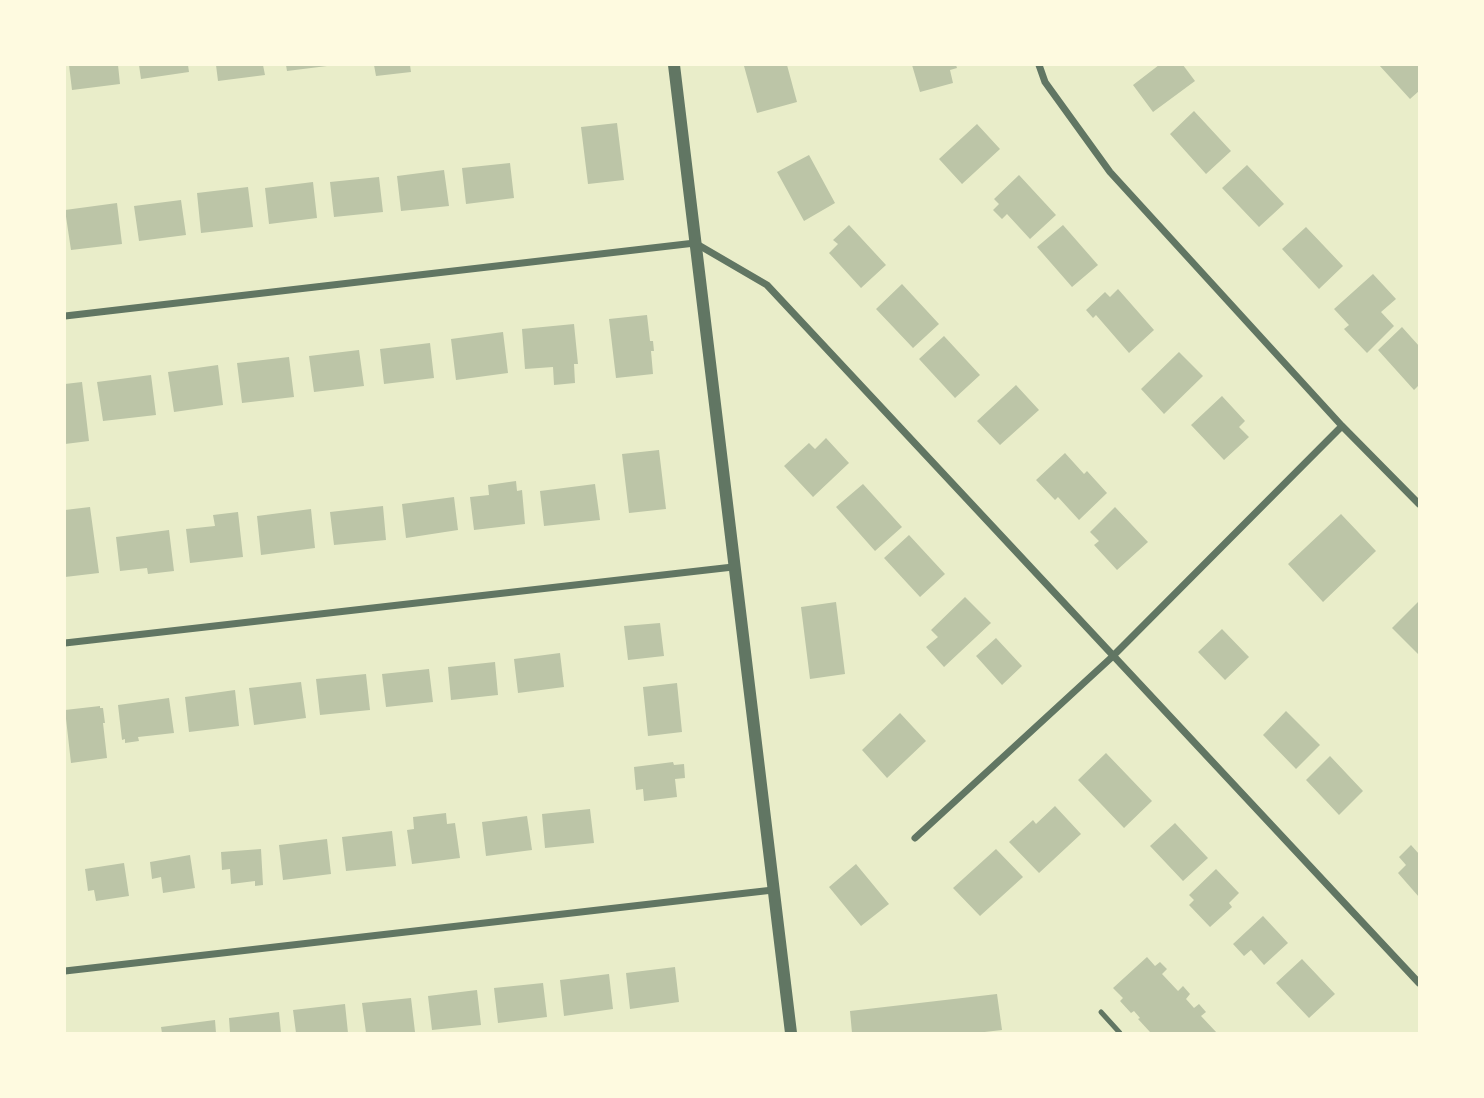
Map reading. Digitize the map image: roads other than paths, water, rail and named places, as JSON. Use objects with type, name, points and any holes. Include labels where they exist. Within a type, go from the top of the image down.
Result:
[{"type":"street","points":[[674,65],[791,1033]]},
{"type":"street","points":[[1039,65],[1045,82],[1110,172],[1342,426],[1419,504]]},
{"type":"street","points":[[65,316],[695,243],[767,285],[1419,983]]},
{"type":"street","points":[[915,838],[1112,657],[1342,426]]},
{"type":"street","points":[[65,643],[733,566]]},
{"type":"street","points":[[65,971],[773,890]]},
{"type":"lane","points":[[1101,1012],[1120,1033]]}]
